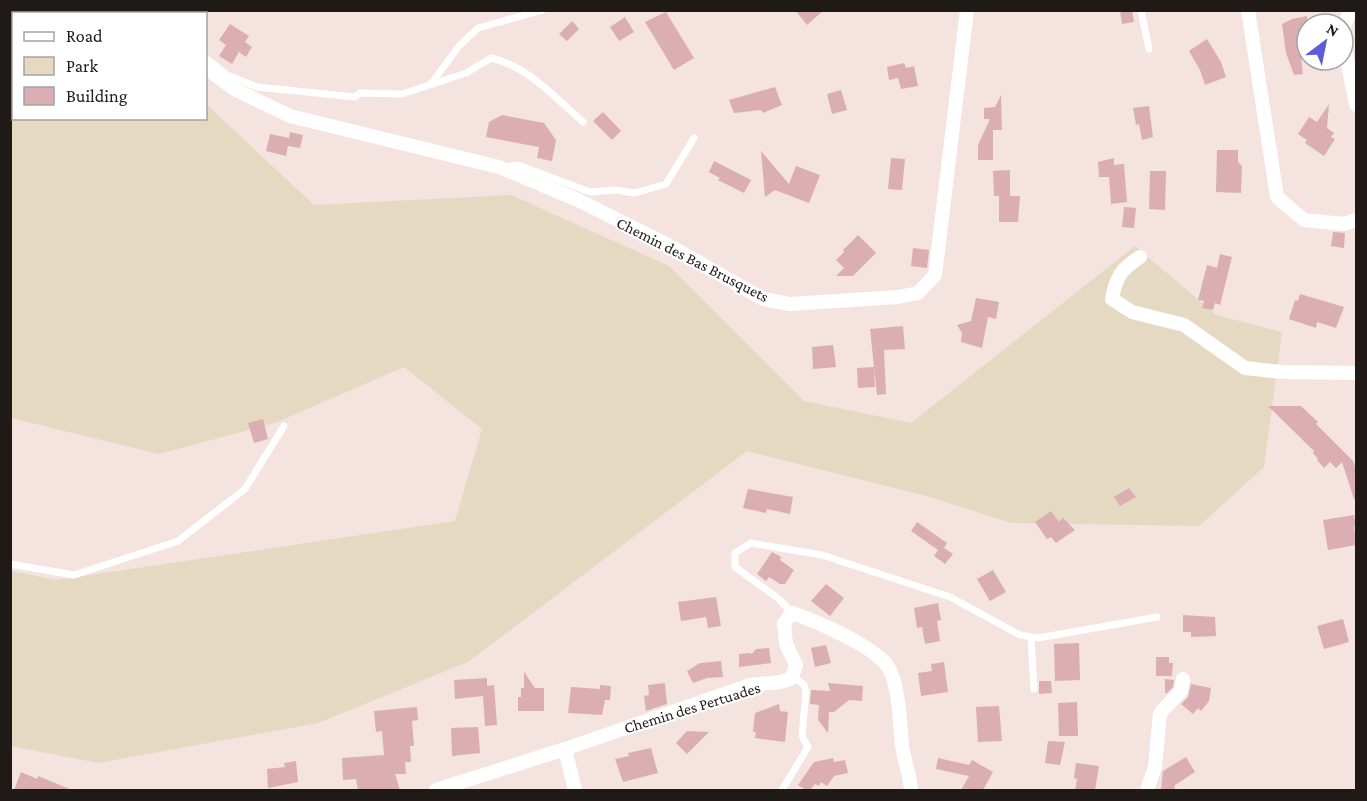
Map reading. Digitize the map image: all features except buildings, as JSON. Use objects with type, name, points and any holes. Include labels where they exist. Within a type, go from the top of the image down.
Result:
[{"type":"street","name":"Chemin des Bas Brusquets","points":[[207,69],[236,90],[290,116],[499,167],[578,200],[670,246],[763,299],[790,304],[898,297],[918,292],[935,275],[967,10]]},
{"type":"street","points":[[1248,10],[1277,197],[1304,220],[1344,224],[1356,220]]},
{"type":"street","points":[[1351,10],[1344,25],[1345,49],[1356,105]]},
{"type":"street","points":[[1140,258],[1125,266],[1115,281],[1112,299],[1132,312],[1184,325],[1245,368],[1281,372],[1356,373]]},
{"type":"street","points":[[792,675],[796,665],[786,644],[784,623],[792,613],[815,621],[877,655],[889,668],[898,700],[911,790]]},
{"type":"street","name":"Chemin des Pertuades","points":[[436,790],[565,749],[750,685],[791,679],[792,675]]},
{"type":"street","points":[[1147,790],[1155,767],[1160,713],[1181,691],[1183,679]]},
{"type":"street","points":[[565,749],[575,790]]},
{"type":"lane","points":[[431,84],[459,46],[478,28],[543,10]]},
{"type":"lane","points":[[1141,10],[1149,49]]},
{"type":"lane","points":[[207,59],[227,75],[257,87],[355,97],[360,93],[402,94],[466,73],[491,58],[506,61],[526,72],[583,122]]},
{"type":"lane","points":[[499,167],[518,165],[590,192],[615,190],[635,193],[666,184],[694,138]]},
{"type":"lane","points":[[10,564],[74,575],[177,541],[245,489],[284,426]]},
{"type":"lane","points":[[792,613],[779,598],[735,567],[735,553],[751,543],[822,555],[950,597],[1020,636],[1038,638],[1157,617]]},
{"type":"lane","points":[[1031,637],[1034,689]]},
{"type":"lane","points":[[782,790],[808,747],[802,736],[806,691],[804,685],[792,675]]},
{"type":"green space","points":[[106,10],[108,12],[12,12],[12,120],[207,120],[207,105],[314,205],[511,195],[669,266],[804,401],[911,423],[1135,246],[1216,315],[1282,332],[1264,467],[1199,526],[1011,523],[927,496],[747,451],[468,662],[318,723],[98,763],[11,746],[11,571],[57,580],[455,521],[482,429],[404,367],[275,423],[159,454],[11,418],[11,11]]}]
